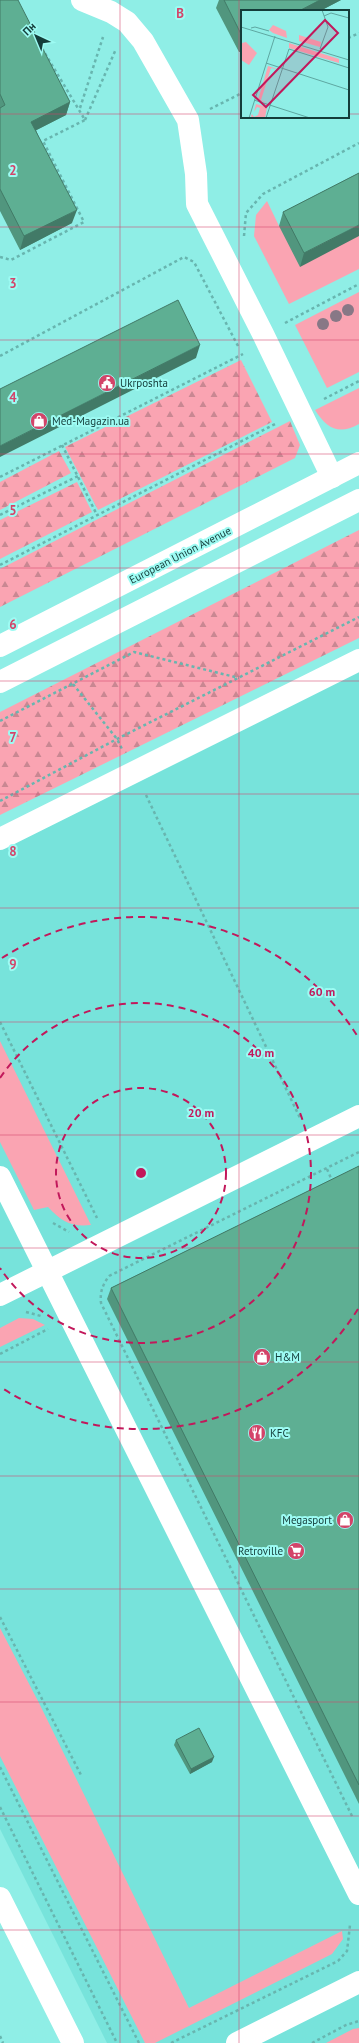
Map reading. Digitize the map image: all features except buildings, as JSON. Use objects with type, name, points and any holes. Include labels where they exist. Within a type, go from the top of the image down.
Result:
[{"type":"main road","points":[[82,0],[119,17],[143,41],[188,120],[196,174],[197,204],[265,338],[299,412],[332,477]]},
{"type":"main road","name":"European Union Avenue","points":[[0,646],[359,463]]},
{"type":"main road","points":[[0,682],[359,500]]},
{"type":"main road","points":[[0,839],[359,660]]},
{"type":"main road","points":[[0,1295],[359,1116]]},
{"type":"main road","points":[[0,1177],[48,1272],[76,1333],[359,1894]]},
{"type":"main road","points":[[0,1898],[73,2043]]},
{"type":"main road","points":[[238,2043],[359,1982]]},
{"type":"path","points":[[80,109],[119,17]]},
{"type":"path","points":[[0,257],[10,260],[84,222],[43,141],[86,120],[119,17]]},
{"type":"path","points":[[349,38],[359,33]]},
{"type":"path","points":[[42,48],[86,120]]},
{"type":"path","points":[[188,120],[241,93]]},
{"type":"path","points":[[243,238],[246,213],[263,194],[359,143]]},
{"type":"path","points":[[0,356],[184,257],[194,262],[245,361]]},
{"type":"path","points":[[0,476],[242,354],[286,322],[359,284]]},
{"type":"path","points":[[283,315],[290,329]]},
{"type":"path","points":[[0,565],[359,381]]},
{"type":"path","points":[[321,392],[325,399]]},
{"type":"path","points":[[274,417],[277,423]]},
{"type":"path","points":[[62,445],[98,515]]},
{"type":"path","points":[[0,515],[78,476]]},
{"type":"path","points":[[0,801],[117,739],[359,617]]},
{"type":"path","points":[[0,722],[134,652],[239,678]]},
{"type":"path","points":[[74,684],[117,739]]},
{"type":"path","points":[[145,794],[301,1120]]},
{"type":"path","points":[[0,1022],[98,1219]]},
{"type":"path","points":[[352,1818],[101,1303],[100,1293],[102,1285],[109,1276],[359,1152]]},
{"type":"path","points":[[327,1168],[335,1187]]},
{"type":"path","points":[[49,1220],[68,1232],[73,1232]]},
{"type":"path","points":[[23,1312],[41,1316],[47,1322]]},
{"type":"path","points":[[0,1354],[53,1327]]},
{"type":"path","points":[[0,1617],[81,1775]]},
{"type":"path","points":[[0,1767],[139,2043]]},
{"type":"path","points":[[0,1806],[117,2043]]},
{"type":"path","points":[[171,2043],[338,1961],[347,1951],[350,1925]]},
{"type":"path","points":[[312,2043],[346,2025],[359,2021]]},
{"type":"path","points":[[0,2036],[3,2043]]},
{"type":"shaded area","points":[[359,669],[359,2043],[107,2043],[0,1829],[0,847]]},
{"type":"green space","points":[[267,201],[279,226],[359,236],[359,269],[289,304],[254,236],[256,215]]},
{"type":"green space","points":[[359,292],[359,372],[327,388],[295,325]]},
{"type":"green space","points":[[241,360],[272,422],[98,510],[65,447]]},
{"type":"green space","points":[[359,388],[359,424],[345,429],[334,428],[324,422],[315,410]]},
{"type":"green space","points":[[290,421],[300,445],[295,458],[0,607],[0,569]]},
{"type":"green space","points":[[59,451],[71,473],[0,510],[0,482]]},
{"type":"green space","points":[[77,482],[92,512],[0,559],[0,520]]},
{"type":"green space","points":[[359,530],[359,638],[0,815],[0,712]]},
{"type":"green space","points":[[0,1041],[91,1225],[72,1224],[62,1220],[48,1207],[34,1210],[0,1142]]},
{"type":"green space","points":[[19,1318],[33,1319],[45,1325],[0,1347],[0,1328]]},
{"type":"green space","points":[[0,1628],[39,1703],[189,2008],[342,1931],[343,1939],[332,1954],[155,2043],[145,2043],[0,1756]]},
{"type":"green space","points":[[359,2028],[359,2043],[326,2043],[353,2029]]},
{"type":"place","name":"Ukrposhta","points":[[107,383]]},
{"type":"place","name":"Med-Magazin.ua","points":[[39,421]]},
{"type":"place","name":"H&M","points":[[262,1357]]},
{"type":"place","name":"KFC","points":[[257,1433]]},
{"type":"place","name":"Megasport","points":[[345,1520]]},
{"type":"place","name":"Retroville","points":[[296,1551]]}]
